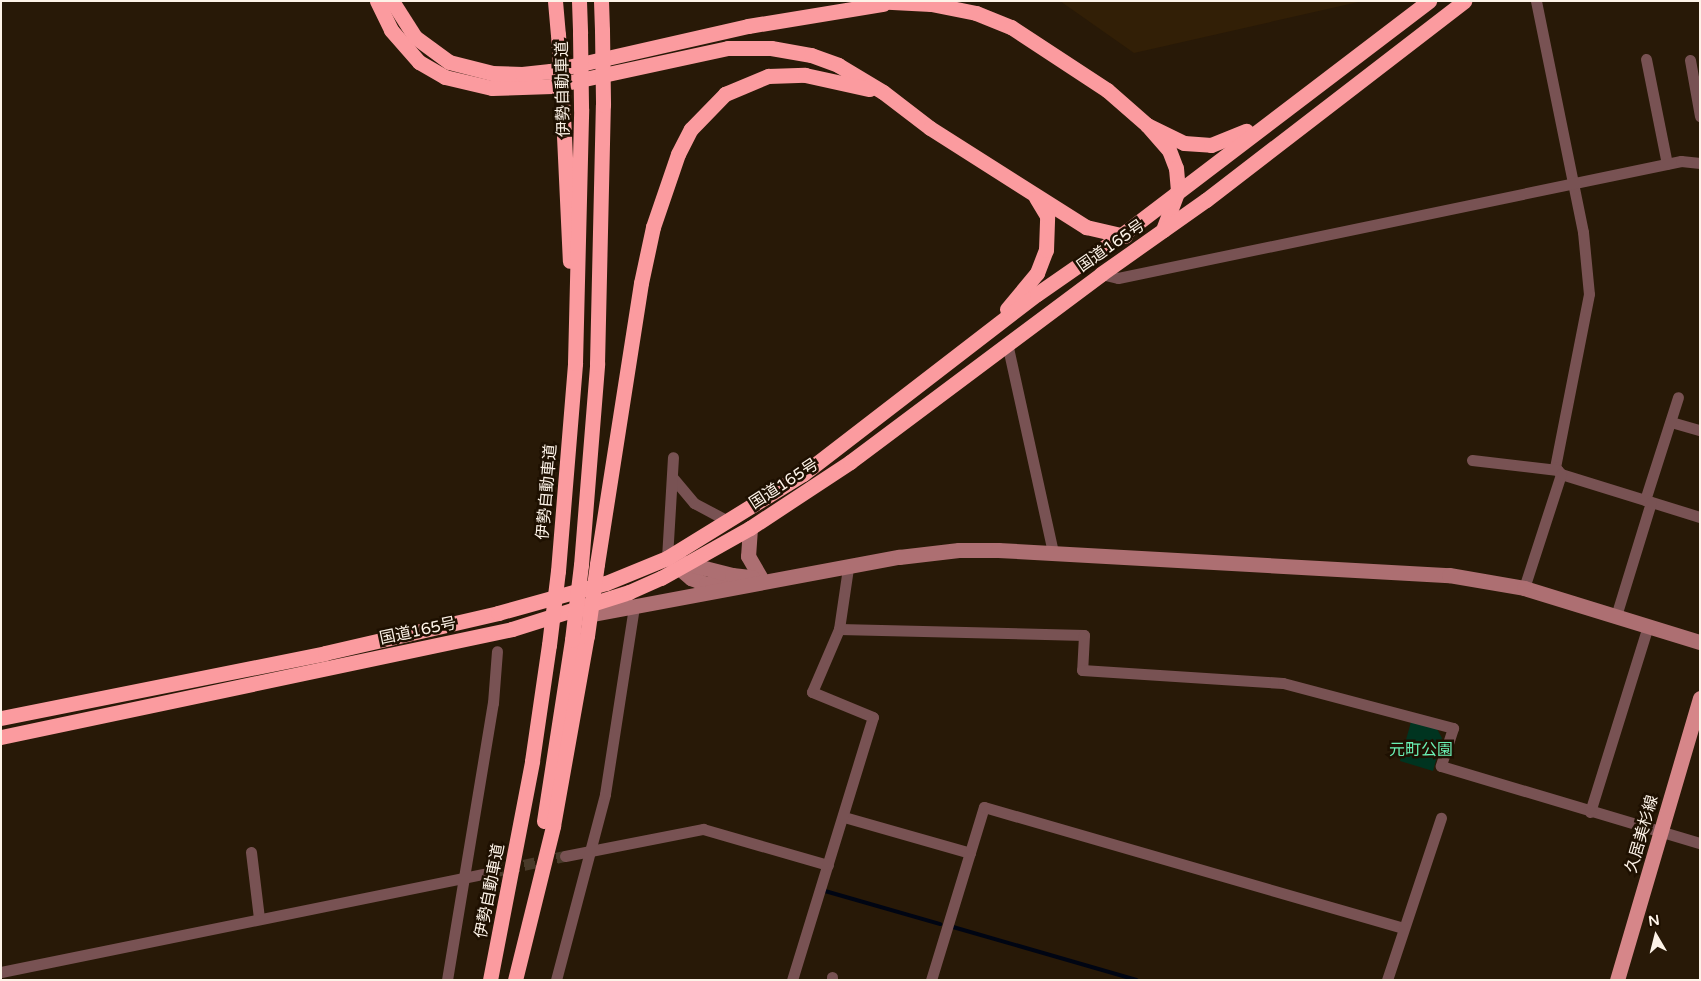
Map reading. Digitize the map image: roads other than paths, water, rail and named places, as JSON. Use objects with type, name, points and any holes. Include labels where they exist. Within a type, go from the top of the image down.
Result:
[{"type":"highway","points":[[377,1],[391,30],[419,62],[445,77],[478,86],[509,88],[552,86],[699,53],[748,47],[790,50],[820,58],[838,64],[882,92],[930,128],[1086,227],[1119,236],[1163,231],[1178,190],[1169,150],[1147,125],[1107,90],[1011,27],[976,13],[931,4],[873,1]]},
{"type":"highway","points":[[392,1],[415,37],[434,53],[463,67],[514,74],[550,71],[748,26],[890,3]]},
{"type":"highway","points":[[555,1],[563,115],[575,363]]},
{"type":"highway","name":"伊勢自動車道","points":[[490,980],[530,771],[558,571],[575,363],[581,109],[579,1]]},
{"type":"highway","points":[[514,980],[552,775],[581,565],[598,354],[603,105],[601,1]]},
{"type":"highway","name":"国道165号","points":[[1,718],[325,653],[498,613],[606,582],[667,558],[803,474],[1429,1]]},
{"type":"highway","name":"国道165号","points":[[1,737],[512,629],[629,592],[684,566],[750,528],[850,462],[1100,274],[1163,231],[1464,1]]},
{"type":"highway","points":[[1147,125],[1184,143],[1199,146],[1223,142],[1253,126],[1355,57]]},
{"type":"highway","points":[[514,980],[553,826],[587,636],[641,283],[652,227],[678,154],[691,129],[708,108],[725,94],[768,76],[805,74],[882,92]]},
{"type":"highway","points":[[982,338],[1024,290],[1043,261],[1049,228],[1047,216],[1035,196]]},
{"type":"main road","name":"久居美杉線","points":[[1617,980],[1700,698]]},
{"type":"street","points":[[1524,588],[1559,472],[1555,462],[1589,294],[1583,232],[1536,1]]},
{"type":"street","points":[[1646,59],[1667,164]]},
{"type":"street","points":[[1690,60],[1700,116]]},
{"type":"street","points":[[1100,274],[1118,278],[1681,161],[1700,163]]},
{"type":"street","points":[[1007,343],[1053,553]]},
{"type":"street","points":[[1616,616],[1678,397]]},
{"type":"street","points":[[1671,422],[1699,430]]},
{"type":"street","points":[[673,457],[667,558],[684,566],[732,575],[760,577],[848,568]]},
{"type":"street","points":[[1472,460],[1559,472],[1700,517]]},
{"type":"street","points":[[673,478],[694,503],[728,520]]},
{"type":"street","points":[[750,528],[748,556],[760,577]]},
{"type":"street","points":[[512,629],[634,607],[743,584],[959,550],[1053,553],[1449,575],[1524,588],[1700,642]]},
{"type":"street","points":[[684,566],[691,578],[706,584],[743,584]]},
{"type":"street","points":[[792,980],[844,817],[873,717],[812,692],[839,629],[848,568]]},
{"type":"street","points":[[556,980],[604,794],[634,607]]},
{"type":"street","points":[[1590,812],[1648,626]]},
{"type":"street","points":[[839,629],[1084,634],[1082,670],[1283,683],[1453,728],[1441,766],[1590,812],[1700,843]]},
{"type":"street","points":[[447,980],[493,703],[497,651]]},
{"type":"street","points":[[931,980],[984,807],[1403,928]]},
{"type":"street","points":[[844,817],[970,853]]},
{"type":"street","points":[[1387,980],[1441,818]]},
{"type":"street","points":[[564,856],[703,829],[828,865]]},
{"type":"street","points":[[251,852],[259,918]]},
{"type":"street","points":[[1,972],[492,872]]},
{"type":"waterway","points":[[825,891],[940,924]]},
{"type":"waterway","points":[[953,927],[1137,980]]},
{"type":"tunnel","points":[[492,872],[565,856]]},
{"type":"park label","name":"元町公園","points":[[1421,750]]}]
